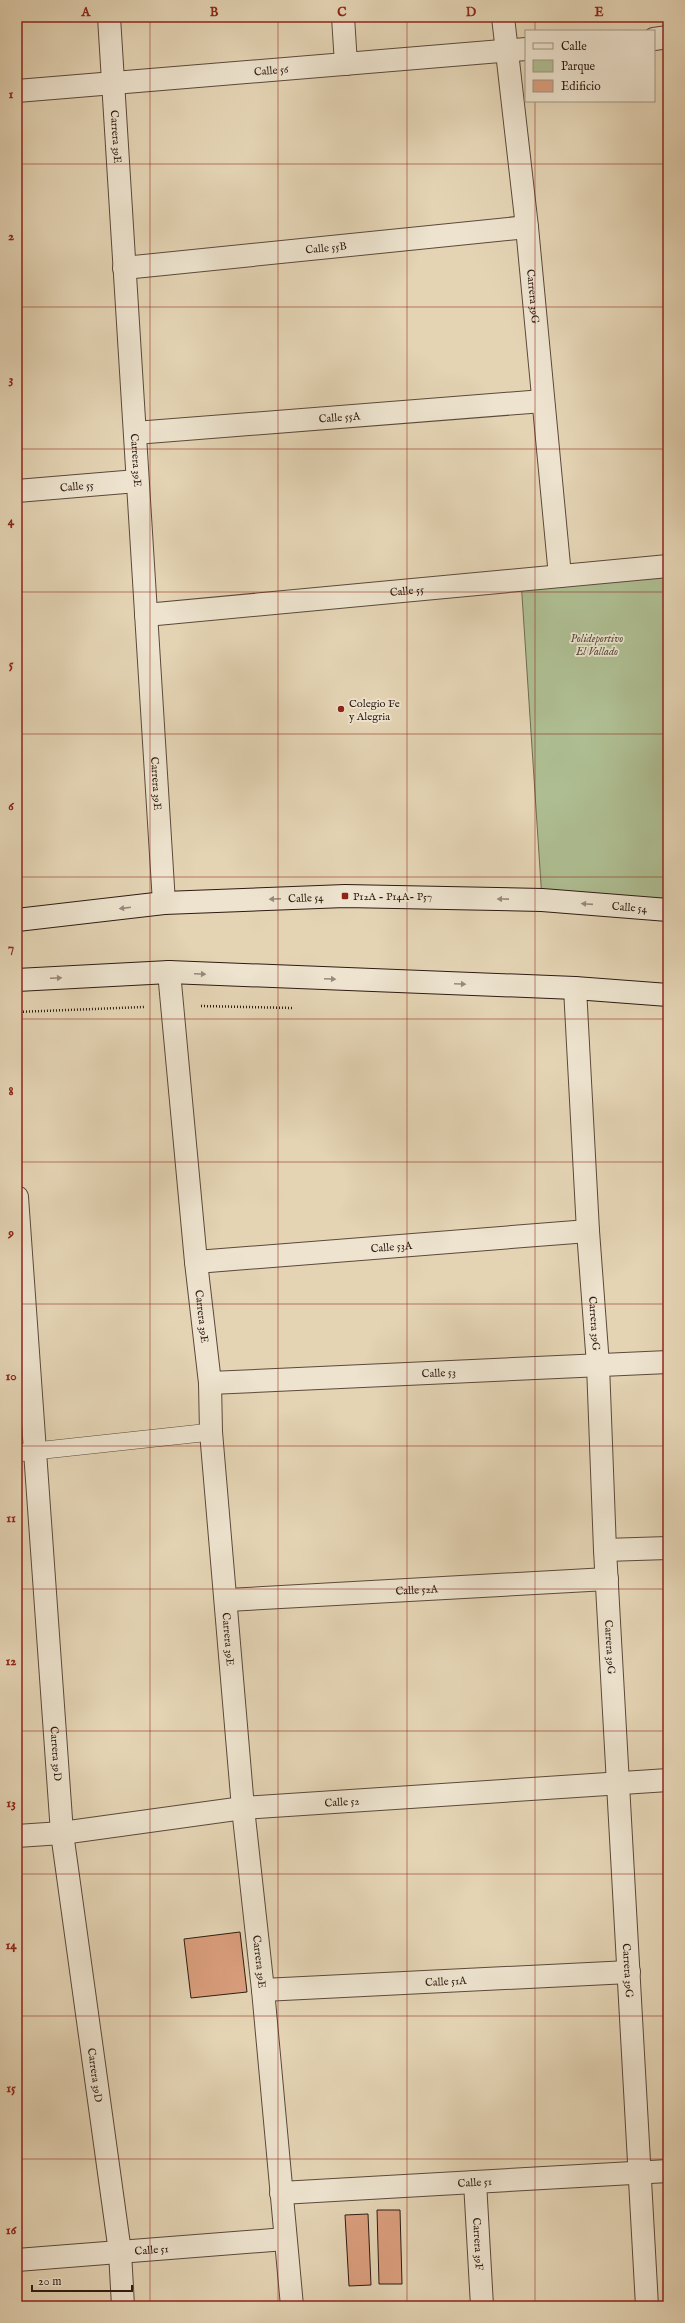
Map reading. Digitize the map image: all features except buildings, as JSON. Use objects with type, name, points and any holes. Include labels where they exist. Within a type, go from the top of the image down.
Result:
[{"type":"street","name":"Carrera 39E","points":[[109,17],[164,903]]},
{"type":"street","points":[[343,17],[346,64]]},
{"type":"street","name":"Carrera 39G","points":[[503,17],[516,50],[527,227],[560,576]]},
{"type":"street","points":[[655,39],[668,38]]},
{"type":"street","name":"Calle 56","points":[[17,91],[516,50]]},
{"type":"street","name":"Calle 55B","points":[[124,268],[527,227]]},
{"type":"street","name":"Calle 55A","points":[[135,433],[543,401]]},
{"type":"street","name":"Calle 55","points":[[17,491],[137,481]]},
{"type":"street","name":"Calle 55","points":[[146,615],[668,566]]},
{"type":"street","name":"Calle 54","points":[[17,920],[164,903],[345,896],[542,900],[668,910]]},
{"type":"street","name":"Carrera 39E","points":[[169,972],[196,1262],[210,1383],[211,1432],[243,1808],[263,1990],[292,2306]]},
{"type":"street","points":[[17,980],[169,972],[575,988],[668,996]]},
{"type":"street","name":"Carrera 39G","points":[[575,988],[588,1231],[598,1365],[605,1550],[647,2306]]},
{"type":"street","name":"Carrera 39D","points":[[17,1197],[26,1452],[62,1833],[120,2252],[123,2306]]},
{"type":"street","name":"Calle 53A","points":[[196,1262],[588,1231]]},
{"type":"street","name":"Calle 53","points":[[210,1383],[668,1362]]},
{"type":"street","points":[[605,1550],[668,1548]]},
{"type":"street","name":"Calle 52A","points":[[226,1600],[607,1579]]},
{"type":"street","name":"Calle 52","points":[[17,1836],[62,1833],[243,1808],[668,1780]]},
{"type":"street","name":"Calle 51A","points":[[263,1990],[629,1972]]},
{"type":"street","name":"Calle 51","points":[[281,2192],[668,2171]]},
{"type":"street","name":"Carrera 39F","points":[[475,2182],[482,2306]]},
{"type":"street","name":"Calle 51","points":[[17,2260],[286,2240]]},
{"type":"lane","points":[[26,1452],[211,1432]]},
{"type":"path","points":[[17,1012],[172,1005],[299,1008]]},
{"type":"green space","name":"Polideportivo El Vallado","points":[[668,566],[668,910],[542,900],[521,580]]},
{"type":"place","name":"Colegio Fe y Alegria","points":[[341,709]]},
{"type":"place","name":"P12A - P14A- P57","points":[[345,896]]}]
